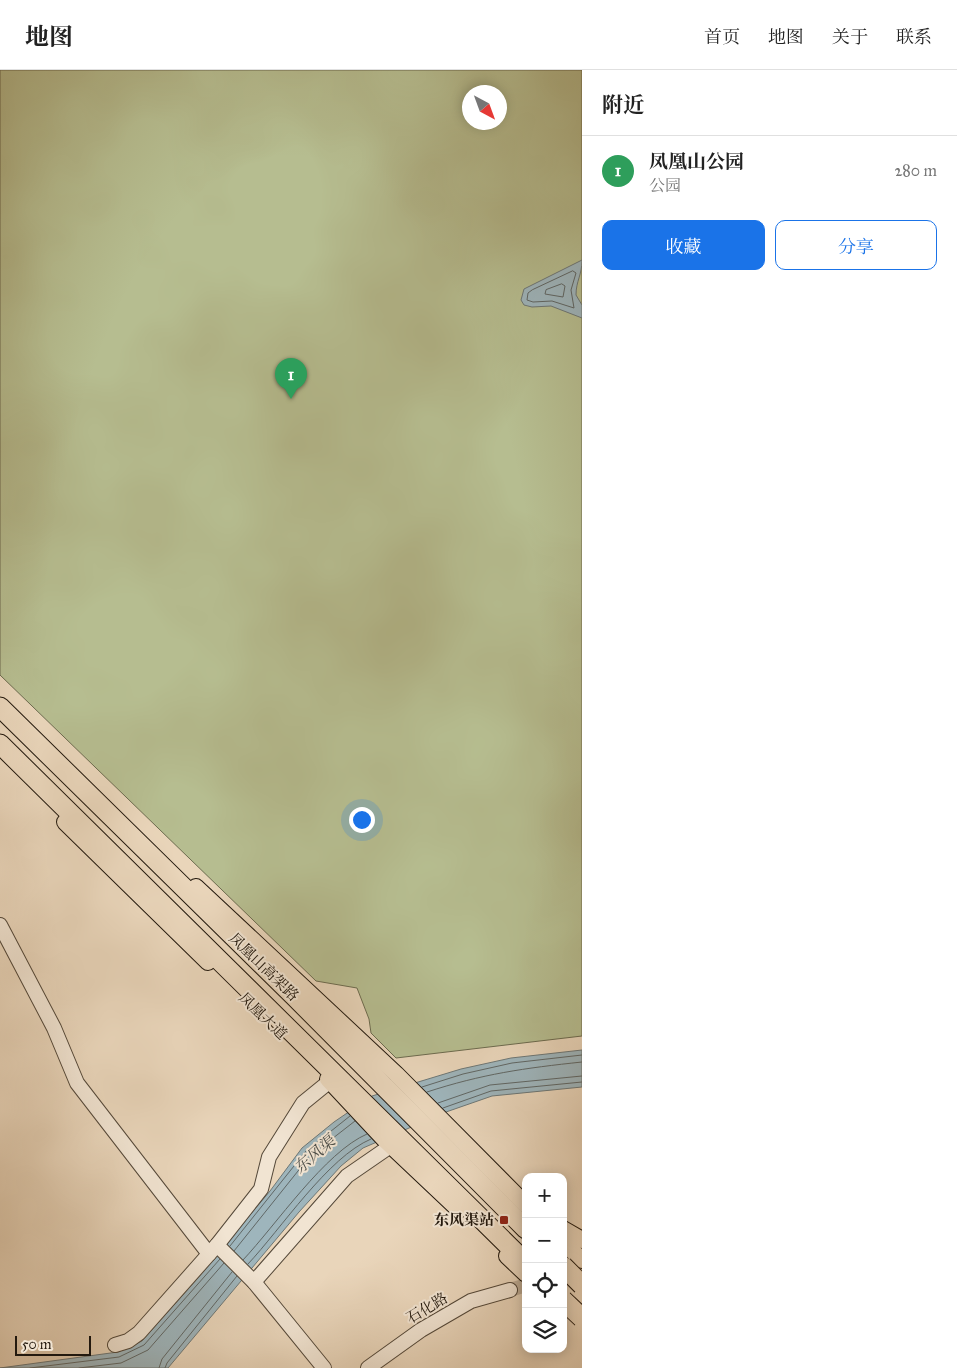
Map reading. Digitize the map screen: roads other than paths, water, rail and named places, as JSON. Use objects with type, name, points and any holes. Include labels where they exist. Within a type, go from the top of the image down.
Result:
[{"type":"highway","name":"凤凰山高架路","points":[[0,706],[296,998],[522,1225]]},
{"type":"highway","name":"凤凰山高架路","points":[[0,744],[522,1259]]},
{"type":"highway","points":[[567,1270],[582,1285]]},
{"type":"highway","points":[[567,1306],[576,1318]]},
{"type":"main road","points":[[0,706],[400,1079],[522,1200]]},
{"type":"main road","name":"凤凰大道","points":[[0,757],[330,1081],[389,1143],[522,1270]]},
{"type":"main road","points":[[567,1231],[582,1240]]},
{"type":"main road","points":[[567,1246],[582,1260]]},
{"type":"street","points":[[0,925],[54,1028],[77,1083],[213,1250],[254,1282],[324,1368]]},
{"type":"street","points":[[115,1345],[128,1341],[139,1333],[213,1250],[261,1189],[269,1157],[303,1103],[330,1081]]},
{"type":"street","points":[[254,1282],[347,1176],[389,1143]]},
{"type":"street","name":"石化路","points":[[368,1368],[420,1330],[471,1301],[510,1290]]},
{"type":"water","points":[[582,260],[576,295],[582,305],[582,318],[551,306],[532,307],[524,305],[521,300],[524,289]]},
{"type":"water","name":"东风渠","points":[[582,1050],[582,1087],[492,1096],[446,1112],[363,1148],[341,1166],[299,1212],[168,1368],[0,1368],[118,1352],[142,1341],[270,1191],[302,1148],[334,1122],[372,1096],[461,1069],[511,1058]]},
{"type":"tunnel","points":[[510,1290],[522,1286]]},
{"type":"place","name":"凤凰山公园","points":[[291,399]]},
{"type":"place","name":"东风渠站","points":[[504,1220]]}]
